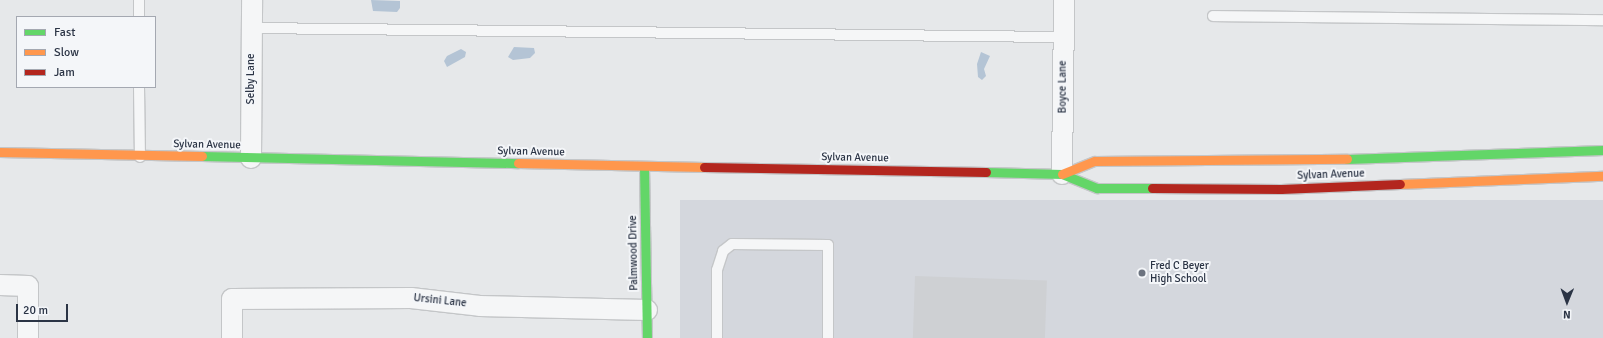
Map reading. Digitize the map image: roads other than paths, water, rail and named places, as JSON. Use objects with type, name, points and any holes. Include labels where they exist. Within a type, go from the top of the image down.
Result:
[{"type":"main road","name":"Sylvan Avenue","points":[[1062,174],[1095,161],[1281,161],[1603,150]]},
{"type":"main road","name":"Sylvan Avenue","points":[[0,152],[140,157],[1062,174],[1097,188],[1265,189],[1603,176]]},
{"type":"main road","name":"Palmwood Drive","points":[[644,167],[647,338]]},
{"type":"street","name":"Selby Lane","points":[[251,158],[252,0]]},
{"type":"street","name":"Boyce Lane","points":[[1062,174],[1062,37],[1064,0]]},
{"type":"street","points":[[0,285],[28,286],[28,338]]},
{"type":"street","name":"Ursini Lane","points":[[232,338],[232,299],[410,298],[480,306],[647,310]]},
{"type":"lane","points":[[139,0],[139,16]]},
{"type":"lane","points":[[1213,16],[1603,20]]},
{"type":"lane","points":[[252,28],[1062,37]]},
{"type":"lane","points":[[139,88],[140,157]]},
{"type":"lane","points":[[717,338],[717,270],[723,251],[732,244],[828,245],[828,338]]},
{"type":"water","points":[[371,0],[400,1],[400,8],[397,12],[373,11]]},
{"type":"water","points":[[514,47],[534,48],[535,53],[530,58],[513,60],[508,57]]},
{"type":"water","points":[[461,49],[466,52],[465,57],[447,67],[444,61],[447,56]]},
{"type":"water","points":[[981,52],[990,56],[984,69],[986,76],[982,80],[978,77],[977,64]]},
{"type":"place","name":"Fred C Beyer High School","points":[[1142,273]]}]
